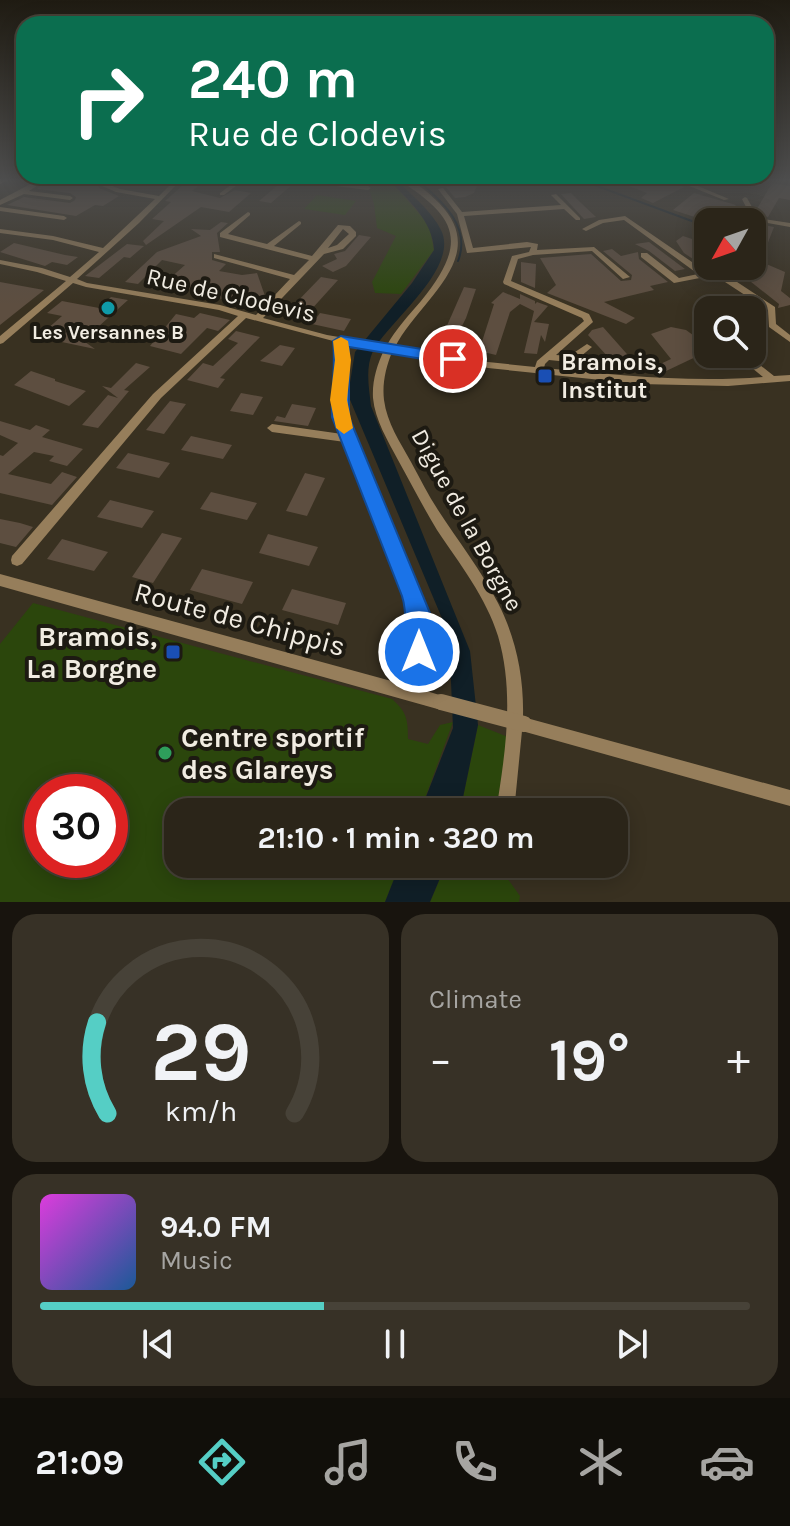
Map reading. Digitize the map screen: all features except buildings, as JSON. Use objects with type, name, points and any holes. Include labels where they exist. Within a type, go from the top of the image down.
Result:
[{"type":"street","points":[[0,341],[72,281],[136,221]]},
{"type":"street","points":[[240,221],[223,235],[268,247],[318,255],[258,318]]},
{"type":"street","name":"Digue de la Borgne","points":[[450,221],[455,232],[455,255],[429,299],[396,336],[389,349],[379,380],[379,403],[423,499],[494,609],[506,639],[517,705],[507,798]]},
{"type":"street","points":[[462,221],[470,251],[527,244],[535,246],[532,253]]},
{"type":"street","points":[[586,229],[601,221]]},
{"type":"street","points":[[629,221],[694,267]]},
{"type":"street","points":[[766,221],[790,225]]},
{"type":"street","points":[[268,247],[299,223]]},
{"type":"street","points":[[0,231],[53,238],[104,251]]},
{"type":"street","points":[[539,372],[540,363],[589,322],[586,316],[507,282],[515,258],[532,253],[594,249],[626,277]]},
{"type":"street","points":[[644,255],[677,281],[694,277]]},
{"type":"street","points":[[217,256],[295,278]]},
{"type":"street","name":"Rue de Clodevis","points":[[0,262],[72,281],[245,314],[341,341],[539,372],[728,383],[790,378]]},
{"type":"street","points":[[723,280],[772,309],[772,325],[790,339]]},
{"type":"street","points":[[17,560],[157,396],[245,314]]},
{"type":"street","points":[[341,341],[343,360],[338,400],[348,439],[419,613],[419,652],[412,693]]},
{"type":"street","points":[[571,359],[587,347]]},
{"type":"street","points":[[548,357],[599,362]]},
{"type":"street","points":[[758,368],[773,380]]},
{"type":"street","points":[[272,428],[348,439]]},
{"type":"street","name":"Route de Chippis","points":[[0,580],[790,798]]},
{"type":"green space","points":[[376,221],[425,221],[430,229],[434,250],[401,294],[375,293],[372,282],[396,236],[377,228]]},
{"type":"green space","name":"Centre sportif des Glareys","points":[[33,603],[392,699],[406,717],[408,739],[428,744],[440,725],[453,722],[425,798],[164,798],[164,878],[394,878],[385,902],[0,902],[0,644]]},
{"type":"green space","points":[[478,725],[508,737],[498,798],[463,798]]},
{"type":"green space","points":[[440,878],[507,878],[520,896],[519,902],[430,902]]},
{"type":"water","points":[[425,221],[436,221],[441,230],[444,245],[441,261],[420,294],[373,351],[368,378],[371,406],[470,651],[478,725],[463,798],[426,798],[453,728],[449,635],[348,395],[355,352],[412,283],[434,250],[433,239]]},
{"type":"water","points":[[394,878],[440,878],[430,902],[385,902]]},
{"type":"waterway","points":[[455,221],[461,238],[458,261]]},
{"type":"slow traffic","points":[[341,341],[343,360],[338,400],[344,428]]},
{"type":"place","name":"Les Versannes B","points":[[108,308]]},
{"type":"place","name":"Bramois, Institut","points":[[545,376]]},
{"type":"place","name":"Bramois, La Borgne","points":[[173,652]]},
{"type":"place","name":"Centre sportif des Glareys","points":[[165,753]]},
{"type":"route","points":[[419,652],[419,613],[414,596],[340,417],[341,341],[453,359]]}]
